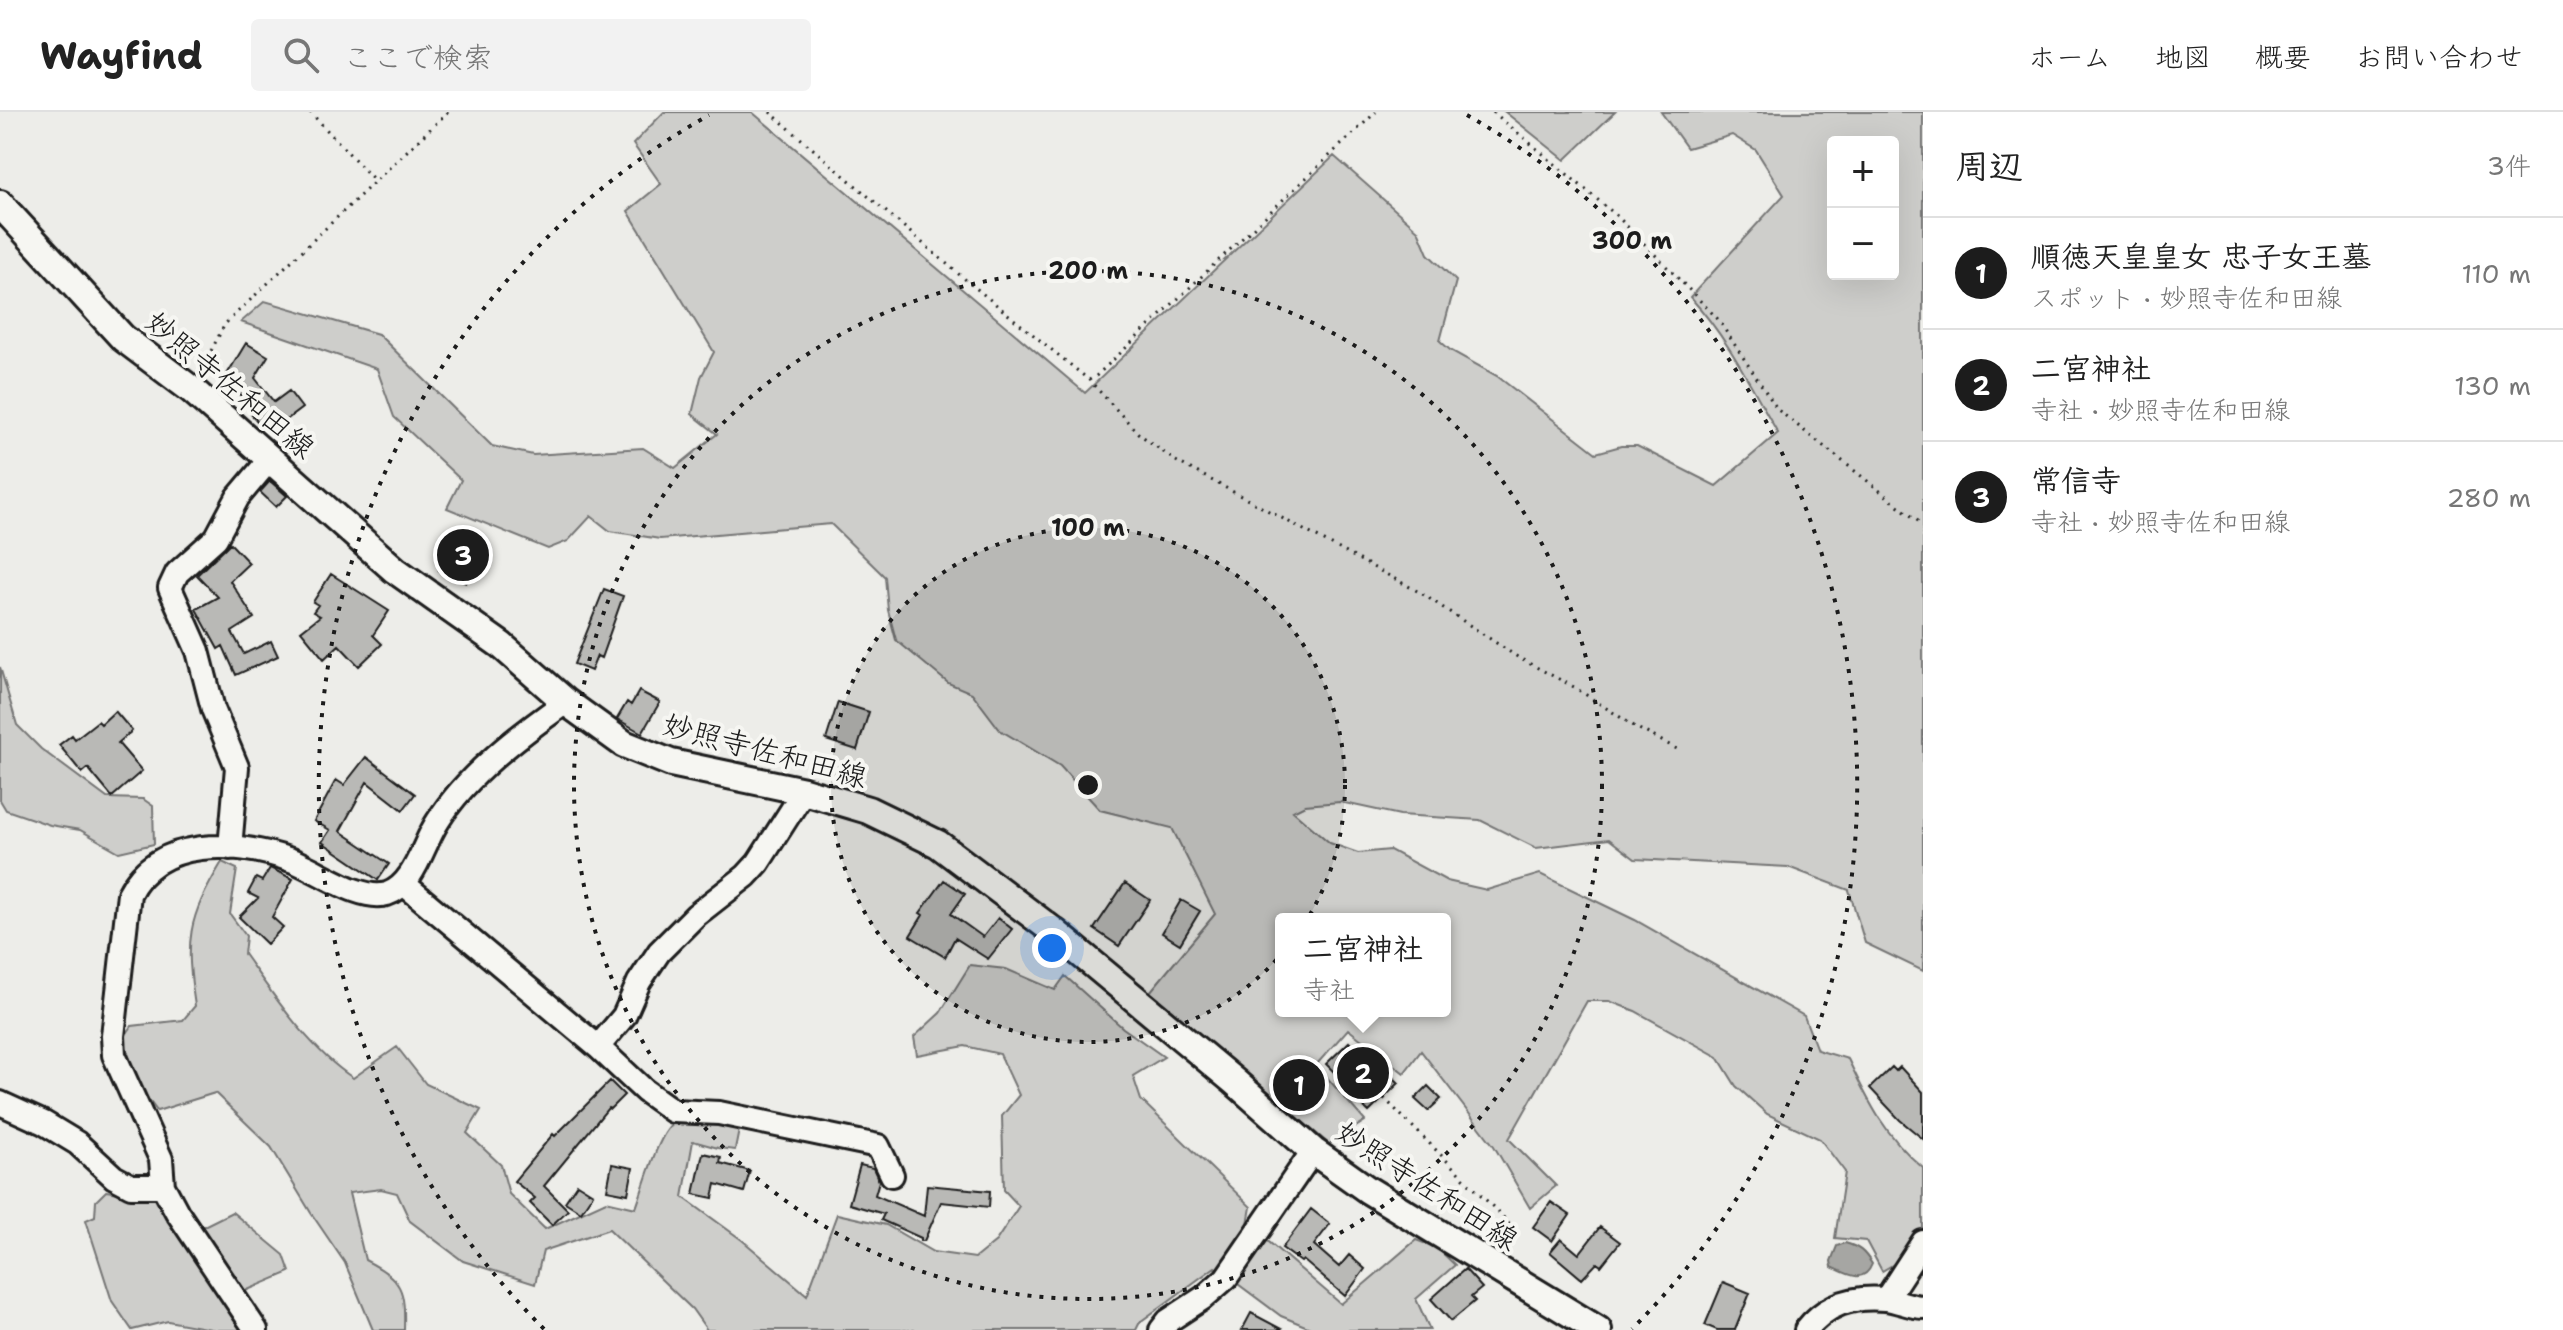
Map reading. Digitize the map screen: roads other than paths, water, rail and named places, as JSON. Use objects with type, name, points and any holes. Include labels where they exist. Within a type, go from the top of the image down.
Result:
[{"type":"main road","name":"妙照寺佐和田線","points":[[0,204],[123,338],[192,390],[395,570],[501,645],[566,702],[624,744],[671,763],[804,791],[868,810],[938,844],[1056,933],[1313,1151],[1394,1207],[1598,1330]]},
{"type":"street","points":[[230,848],[237,767],[213,709],[198,651],[170,588],[177,573],[216,538],[238,497],[270,459]]},
{"type":"street","points":[[256,1330],[163,1186],[161,1159],[114,1055],[113,1036],[129,894],[137,878],[170,854],[193,849],[230,848],[292,860],[365,895],[386,894],[404,884],[438,821],[459,791],[534,725],[566,702]]},
{"type":"street","points":[[598,1047],[624,1016],[639,982],[659,952],[696,915],[758,863],[804,791]]},
{"type":"street","points":[[404,884],[598,1047],[645,1091],[673,1111],[719,1113],[878,1146],[892,1175]]},
{"type":"street","points":[[0,1103],[44,1123],[77,1143],[114,1177],[131,1186],[163,1186]]},
{"type":"street","points":[[1161,1330],[1168,1321],[1226,1278],[1313,1151]]},
{"type":"street","points":[[1886,1299],[1923,1242]]},
{"type":"street","points":[[1806,1330],[1820,1312],[1847,1301],[1886,1299],[1923,1307]]},
{"type":"place","name":"常信寺","points":[[463,555]]},
{"type":"place","name":"二宮神社","points":[[1363,1073]]},
{"type":"place","name":"順徳天皇皇女 忠子女王墓","points":[[1299,1085]]}]
